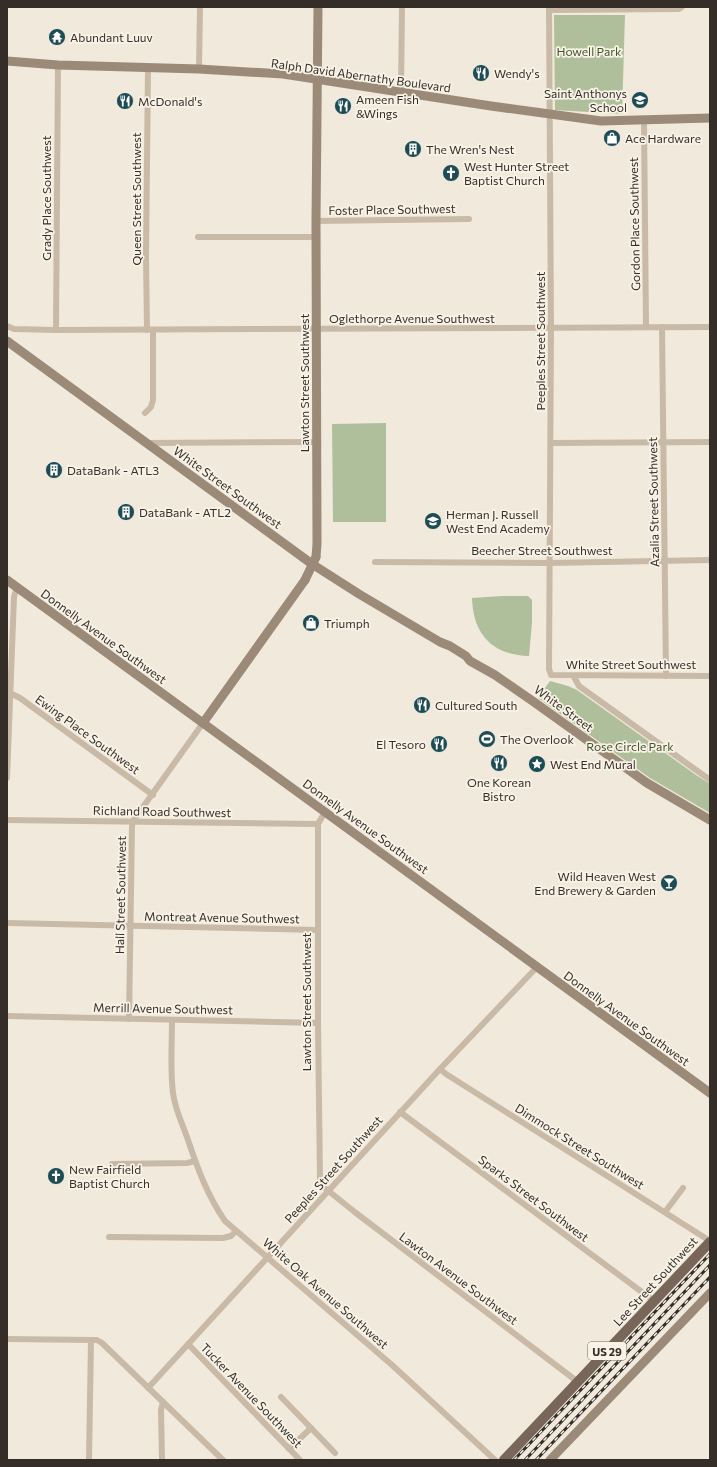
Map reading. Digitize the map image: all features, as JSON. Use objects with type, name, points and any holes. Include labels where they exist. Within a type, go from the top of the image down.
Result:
[{"type":"main road","name":"Lee Street Southwest","points":[[504,1460],[710,1242]]},
{"type":"street","points":[[198,69],[200,7]]},
{"type":"street","name":"Lawton Street Southwest","points":[[203,723],[305,580],[316,557],[316,221],[318,7]]},
{"type":"street","points":[[401,93],[402,7]]},
{"type":"street","points":[[549,8],[646,10],[679,9],[682,7]]},
{"type":"street","name":"Peeples Street Southwest","points":[[549,8],[551,328],[549,669],[552,676]]},
{"type":"street","name":"Ralph David Abernathy Boulevard","points":[[7,61],[58,65],[198,69],[283,74],[549,115],[601,120],[710,118]]},
{"type":"street","name":"Grady Place Southwest","points":[[56,330],[58,65]]},
{"type":"street","name":"Queen Street Southwest","points":[[145,413],[151,407],[153,400],[146,257],[148,68]]},
{"type":"street","name":"Gordon Place Southwest","points":[[644,120],[646,327]]},
{"type":"street","name":"Foster Place Southwest","points":[[316,221],[468,219]]},
{"type":"street","points":[[198,237],[316,236]]},
{"type":"street","name":"Oglethorpe Avenue Southwest","points":[[7,326],[18,330],[710,327]]},
{"type":"street","name":"Azalia Street Southwest","points":[[662,327],[666,676]]},
{"type":"street","name":"White Street Southwest","points":[[7,341],[312,564],[440,642],[447,651],[463,661],[470,661],[504,682]]},
{"type":"street","points":[[148,443],[316,442]]},
{"type":"street","points":[[551,443],[710,442]]},
{"type":"street","name":"Beecher Street Southwest","points":[[375,562],[550,563],[710,560]]},
{"type":"street","points":[[7,778],[8,701],[10,693],[14,597],[11,583]]},
{"type":"street","name":"Donnelly Avenue Southwest","points":[[11,583],[710,1093]]},
{"type":"street","name":"White Street Southwest","points":[[552,676],[710,676]]},
{"type":"street","points":[[574,677],[579,686],[710,780]]},
{"type":"street","name":"White Street","points":[[504,682],[647,783],[710,820]]},
{"type":"street","name":"Ewing Place Southwest","points":[[10,693],[20,698],[152,795]]},
{"type":"street","name":"Hall Street Southwest","points":[[129,1019],[133,821],[203,723]]},
{"type":"street","name":"Lawton Street Southwest","points":[[325,812],[318,824],[317,930],[320,1180],[321,1185],[328,1191]]},
{"type":"street","name":"Richland Road Southwest","points":[[7,820],[318,824]]},
{"type":"street","name":"Montreat Avenue Southwest","points":[[7,923],[317,930]]},
{"type":"street","name":"Peeples Street Southwest","points":[[148,1388],[400,1112],[537,967]]},
{"type":"street","name":"Merrill Avenue Southwest","points":[[7,1016],[318,1023]]},
{"type":"street","name":"White Oak Avenue Southwest","points":[[172,1020],[173,1095],[205,1186],[217,1210],[225,1221],[392,1365],[495,1460]]},
{"type":"street","name":"Dimmock Street Southwest","points":[[440,1069],[710,1242]]},
{"type":"street","name":"Sparks Street Southwest","points":[[400,1112],[654,1301]]},
{"type":"street","points":[[112,1164],[187,1163],[195,1160]]},
{"type":"street","points":[[665,1212],[683,1188]]},
{"type":"street","name":"Lawton Avenue Southwest","points":[[328,1191],[578,1382]]},
{"type":"street","points":[[109,1237],[224,1238],[231,1236],[236,1231]]},
{"type":"street","points":[[550,1460],[710,1293]]},
{"type":"street","points":[[7,1339],[97,1340],[102,1343],[222,1460]]},
{"type":"street","points":[[89,1460],[91,1340]]},
{"type":"street","name":"Tucker Avenue Southwest","points":[[188,1344],[300,1460]]},
{"type":"street","points":[[281,1397],[335,1453]]},
{"type":"street","points":[[162,1460],[163,1402]]},
{"type":"street","points":[[289,1449],[311,1428]]},
{"type":"green space","name":"Howell Park","points":[[554,15],[625,15],[622,114],[555,110]]},
{"type":"green space","points":[[386,423],[386,522],[333,522],[332,424]]},
{"type":"green space","points":[[528,596],[532,600],[532,623],[529,656],[516,655],[495,647],[487,640],[476,622],[472,598]]},
{"type":"green space","name":"Rose Circle Park","points":[[550,681],[577,690],[710,784],[710,813],[650,778],[538,698]]},
{"type":"railway","points":[[514,1460],[710,1254]]},
{"type":"railway","points":[[525,1460],[710,1265]]},
{"type":"railway","points":[[536,1460],[710,1277]]},
{"type":"place","name":"Abundant Luuv","points":[[57,37]]},
{"type":"place","name":"Wendy's","points":[[481,73]]},
{"type":"place","name":"Saint Anthonys School","points":[[640,100]]},
{"type":"place","name":"McDonald's","points":[[125,101]]},
{"type":"place","name":"Ameen Fish &Wings","points":[[343,106]]},
{"type":"place","name":"Ace Hardware","points":[[612,138]]},
{"type":"place","name":"The Wren's Nest","points":[[413,149]]},
{"type":"place","name":"West Hunter Street Baptist Church","points":[[451,173]]},
{"type":"place","name":"DataBank - ATL3","points":[[54,470]]},
{"type":"place","name":"DataBank - ATL2","points":[[126,512]]},
{"type":"place","name":"Herman J. Russell West End Academy","points":[[433,521]]},
{"type":"place","name":"Triumph","points":[[311,623]]},
{"type":"place","name":"Cultured South","points":[[422,705]]},
{"type":"place","name":"The Overlook","points":[[487,739]]},
{"type":"place","name":"El Tesoro","points":[[439,744]]},
{"type":"place","name":"One Korean Bistro","points":[[499,763]]},
{"type":"place","name":"West End Mural","points":[[537,764]]},
{"type":"place","name":"Wild Heaven West End Brewery & Garden","points":[[669,883]]},
{"type":"place","name":"New Fairfield Baptist Church","points":[[56,1176]]}]
